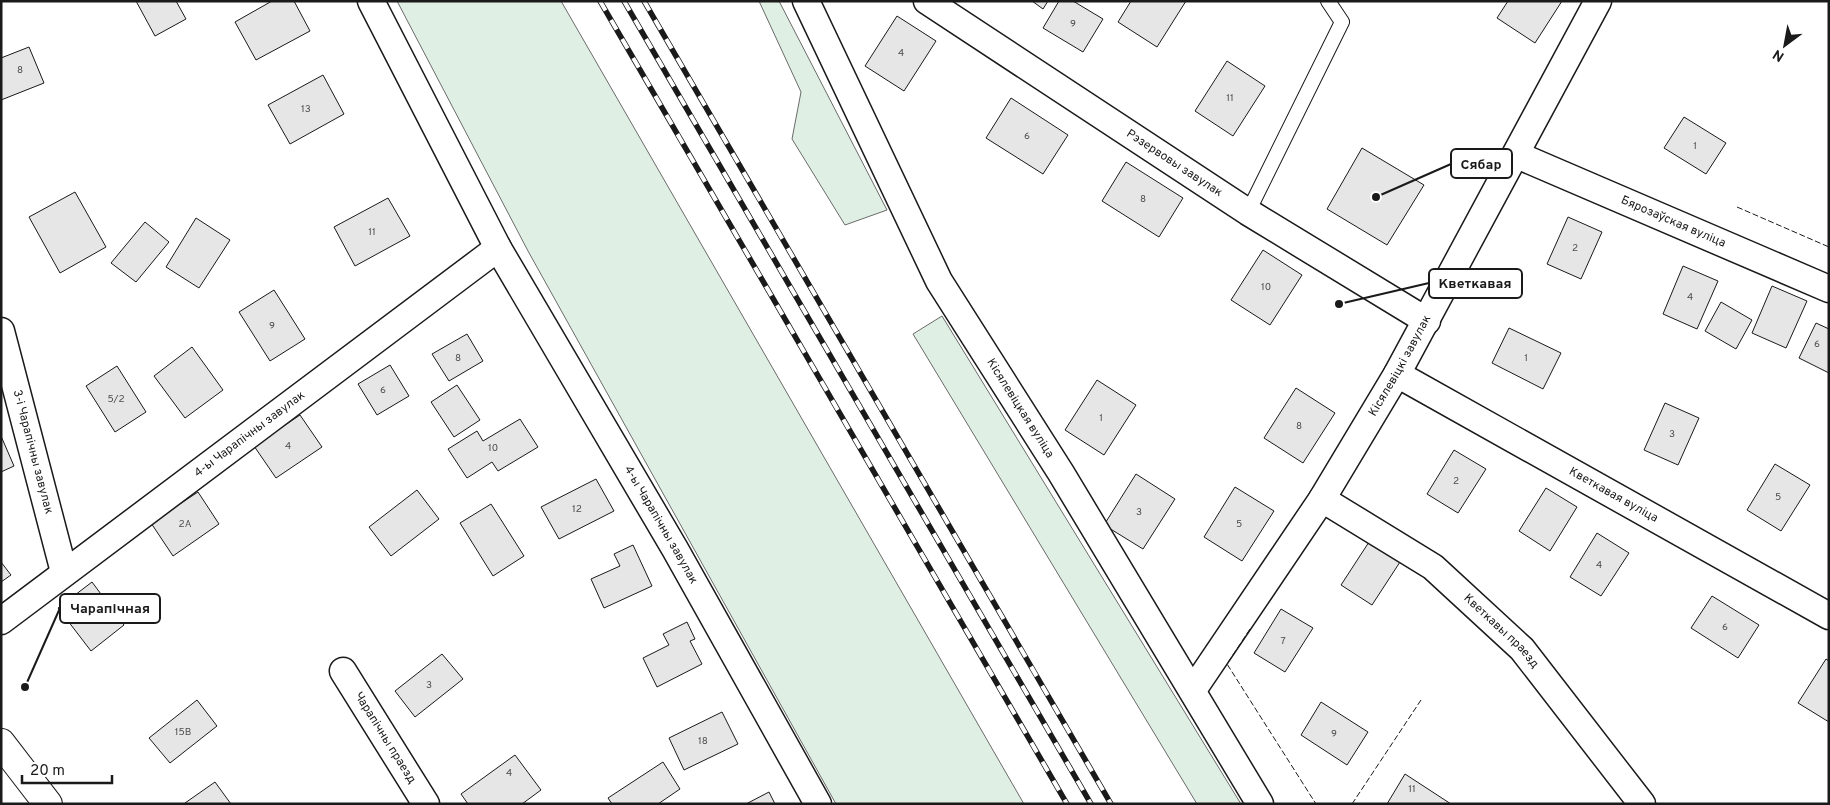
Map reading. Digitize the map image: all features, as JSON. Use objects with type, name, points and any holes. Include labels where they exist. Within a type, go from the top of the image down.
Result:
[{"type":"street","name":"4-ы Чарапічны завулак","points":[[371,1],[498,248],[675,548],[818,804]]},
{"type":"street","name":"Кісялевіцкая вуліца","points":[[806,1],[939,281],[1061,472],[1260,804]]},
{"type":"street","name":"Рэзервовы завулак","points":[[927,1],[1248,212],[1427,320]]},
{"type":"street","name":"Кісялевіцкі завулак","points":[[1193,690],[1322,499],[1397,374],[1517,155],[1598,1]]},
{"type":"street","name":"Бярозаўская вуліца","points":[[1517,155],[1829,289]]},
{"type":"street","name":"4-ы Чарапічны завулак","points":[[1,621],[498,248]]},
{"type":"street","name":"3-і Чарапічны завулак","points":[[1,331],[64,572]]},
{"type":"street","name":"Кветкавая вуліца","points":[[1397,374],[1829,616]]},
{"type":"street","name":"Кветкавы праезд","points":[[1322,499],[1433,568],[1522,649],[1642,804]]},
{"type":"street","name":"Чарапічны праезд","points":[[343,671],[426,804]]},
{"type":"street","points":[[1,743],[48,804]]},
{"type":"lane","points":[[1248,212],[1342,22],[1328,1]]},
{"type":"green space","points":[[397,1],[561,1],[1024,804],[836,804],[528,251]]},
{"type":"green space","points":[[759,1],[779,1],[887,210],[845,225],[792,139],[801,92]]},
{"type":"green space","points":[[942,316],[1241,804],[1197,804],[913,334]]},
{"type":"building","points":[[136,1],[176,1],[186,19],[155,36]]},
{"type":"building","points":[[272,1],[294,1],[310,31],[256,60],[235,22]]},
{"type":"building","points":[[1032,1],[1048,1],[1043,9]]},
{"type":"building","points":[[1059,1],[1073,1],[1103,19],[1083,52],[1043,28]]},
{"type":"building","points":[[1131,1],[1186,1],[1157,47],[1118,22]]},
{"type":"building","points":[[1508,1],[1562,1],[1535,43],[1497,18]]},
{"type":"building","points":[[897,16],[936,41],[904,91],[865,66]]},
{"type":"building","points":[[29,47],[44,83],[1,100],[1,58]]},
{"type":"building","points":[[1227,61],[1265,86],[1233,136],[1195,111]]},
{"type":"building","points":[[323,75],[344,114],[290,144],[268,105]]},
{"type":"building","points":[[1011,98],[1068,135],[1043,174],[986,138]]},
{"type":"building","points":[[1684,117],[1726,143],[1706,174],[1664,148]]},
{"type":"building","points":[[1362,148],[1424,185],[1387,245],[1327,209]]},
{"type":"building","points":[[1126,162],[1183,198],[1159,237],[1102,201]]},
{"type":"building","points":[[75,192],[106,247],[60,273],[29,217]]},
{"type":"building","points":[[388,198],[410,236],[355,266],[334,227]]},
{"type":"building","points":[[1568,217],[1602,232],[1581,279],[1547,264]]},
{"type":"building","points":[[196,218],[230,240],[199,288],[166,267]]},
{"type":"building","points":[[145,222],[169,242],[136,282],[111,263]]},
{"type":"building","points":[[1263,250],[1302,275],[1270,325],[1231,300]]},
{"type":"building","points":[[1683,266],[1718,281],[1697,329],[1663,314]]},
{"type":"building","points":[[1772,286],[1807,301],[1786,348],[1752,333]]},
{"type":"building","points":[[274,290],[305,339],[270,361],[239,312]]},
{"type":"building","points":[[1721,302],[1752,320],[1736,349],[1705,331]]},
{"type":"building","points":[[1816,323],[1829,329],[1829,373],[1799,358]]},
{"type":"building","points":[[1509,328],[1561,353],[1543,389],[1492,363]]},
{"type":"building","points":[[467,334],[483,361],[449,381],[432,354]]},
{"type":"building","points":[[192,347],[223,390],[185,418],[154,376]]},
{"type":"building","points":[[390,365],[409,396],[377,415],[358,384]]},
{"type":"building","points":[[117,366],[146,412],[115,432],[86,386]]},
{"type":"building","points":[[1097,380],[1136,405],[1104,455],[1065,430]]},
{"type":"building","points":[[457,385],[480,420],[454,437],[431,402]]},
{"type":"building","points":[[1296,388],[1335,413],[1303,463],[1264,438]]},
{"type":"building","points":[[1665,403],[1699,418],[1678,465],[1644,450]]},
{"type":"building","points":[[300,415],[322,447],[276,478],[254,446]]},
{"type":"building","points":[[520,419],[538,447],[498,471],[492,462],[467,478],[448,449],[477,431],[483,441]]},
{"type":"building","points":[[1,436],[14,466],[1,472]]},
{"type":"building","points":[[1454,450],[1486,469],[1458,513],[1427,494]]},
{"type":"building","points":[[1775,464],[1810,485],[1781,531],[1747,510]]},
{"type":"building","points":[[1136,474],[1175,499],[1143,549],[1104,525]]},
{"type":"building","points":[[596,479],[614,511],[559,539],[541,507]]},
{"type":"building","points":[[1235,487],[1274,511],[1242,561],[1204,537]]},
{"type":"building","points":[[1546,488],[1577,507],[1550,551],[1519,531]]},
{"type":"building","points":[[417,490],[439,519],[391,556],[369,527]]},
{"type":"building","points":[[198,492],[219,524],[173,556],[151,523]]},
{"type":"building","points":[[491,504],[524,556],[493,576],[460,523]]},
{"type":"building","points":[[1597,533],[1629,553],[1601,596],[1570,577]]},
{"type":"building","points":[[1369,542],[1400,562],[1372,605],[1341,585]]},
{"type":"building","points":[[633,545],[652,586],[604,608],[591,579],[620,566],[614,554]]},
{"type":"building","points":[[1,562],[11,575],[1,582]]},
{"type":"building","points":[[92,582],[124,625],[91,651],[58,608]]},
{"type":"building","points":[[1712,596],[1759,625],[1738,658],[1691,628]]},
{"type":"building","points":[[1281,609],[1313,628],[1285,672],[1254,653]]},
{"type":"building","points":[[687,622],[695,639],[690,641],[702,664],[657,687],[643,658],[669,645],[663,634]]},
{"type":"building","points":[[442,654],[463,679],[415,717],[395,691]]},
{"type":"building","points":[[1826,659],[1829,661],[1829,722],[1798,703]]},
{"type":"building","points":[[197,700],[217,726],[170,763],[149,738]]},
{"type":"building","points":[[1321,702],[1368,732],[1347,765],[1301,735]]},
{"type":"building","points":[[722,712],[738,744],[684,770],[669,738]]},
{"type":"building","points":[[515,755],[541,790],[522,804],[468,804],[461,794]]},
{"type":"building","points":[[663,762],[680,789],[658,804],[612,804],[608,798]]},
{"type":"building","points":[[1405,774],[1451,804],[1387,804]]},
{"type":"building","points":[[215,782],[231,804],[185,804],[185,803]]},
{"type":"building","points":[[769,792],[775,804],[746,804]]},
{"type":"railway","points":[[600,1],[1067,804]]},
{"type":"railway","points":[[624,1],[1091,804]]},
{"type":"railway","points":[[644,1],[1111,804]]},
{"type":"fence","points":[[1737,207],[1829,247]]},
{"type":"fence","points":[[1250,629],[1227,664],[1316,804]]},
{"type":"fence","points":[[1352,804],[1421,700]]},
{"type":"place","name":"Сябар","points":[[1376,197]]},
{"type":"place","name":"Кветкавая","points":[[1339,304]]},
{"type":"place","name":"Чарапічная","points":[[25,687]]}]
